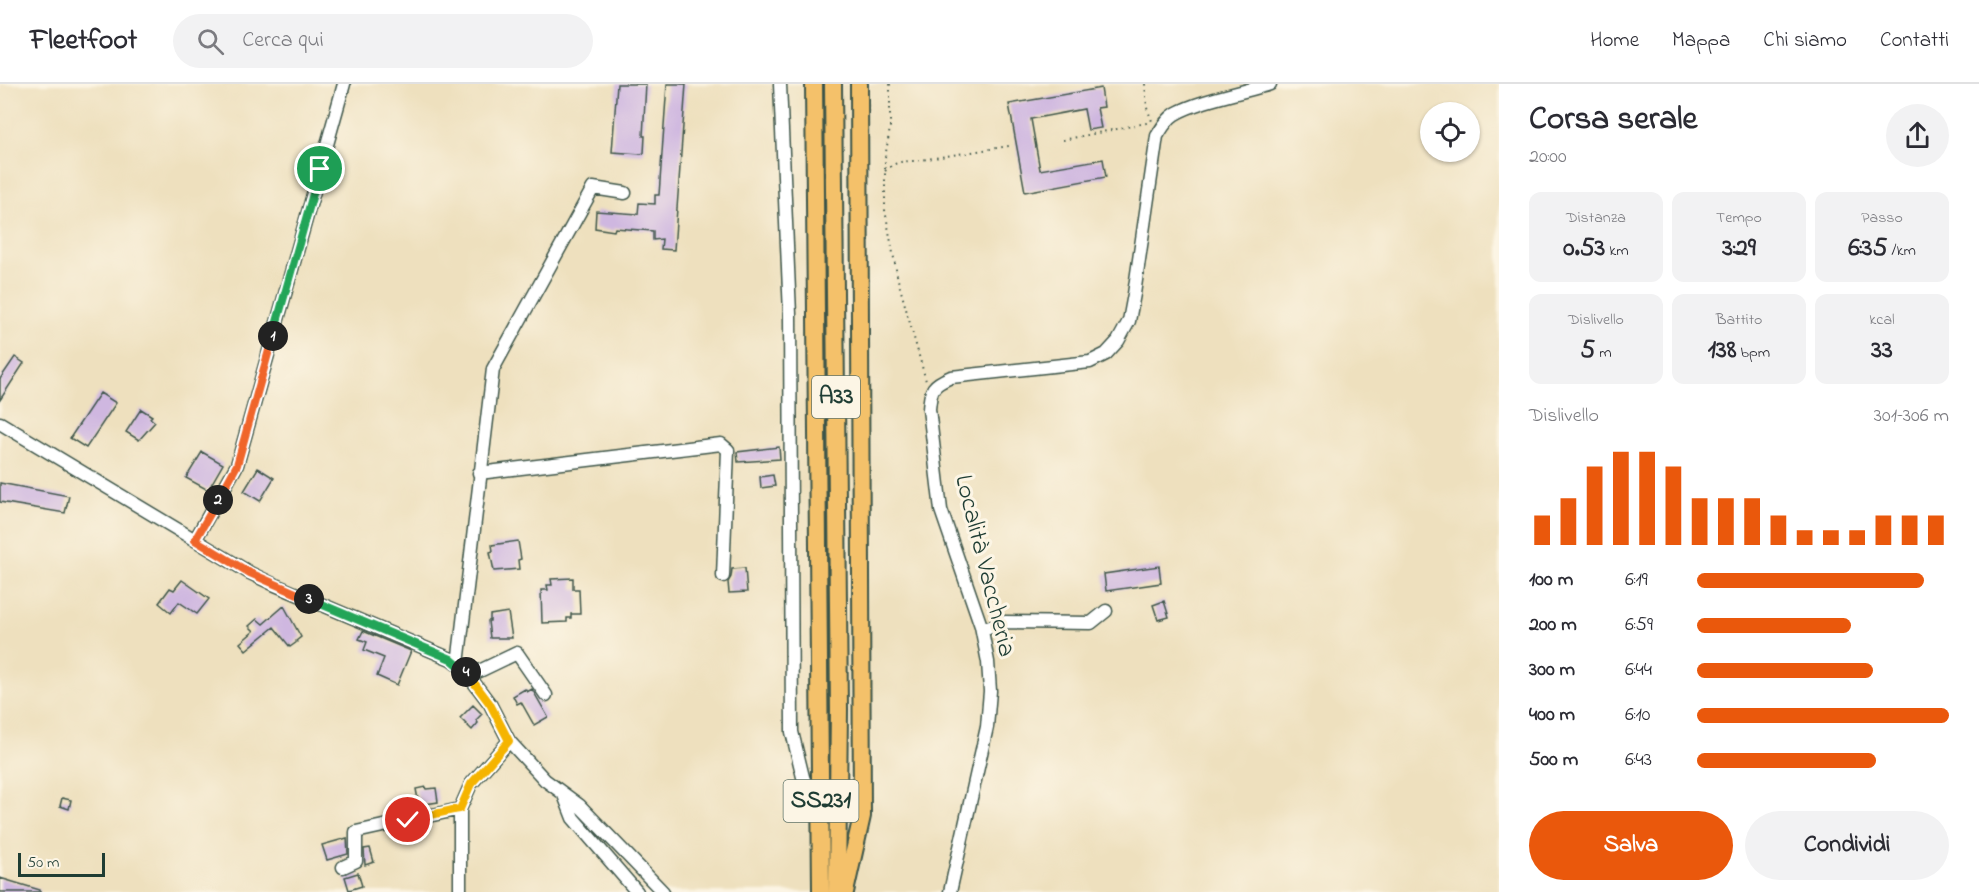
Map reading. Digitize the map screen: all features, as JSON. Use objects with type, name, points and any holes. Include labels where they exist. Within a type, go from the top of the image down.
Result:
[{"type":"highway","name":"A33","points":[[814,84],[820,710]]},
{"type":"highway","name":"A33","points":[[833,84],[839,710]]},
{"type":"highway","points":[[845,892],[862,816],[860,84]]},
{"type":"highway","name":"SS231","points":[[820,710],[821,892]]},
{"type":"highway","name":"SS231","points":[[837,892],[839,710]]},
{"type":"street","points":[[195,540],[237,465],[344,84]]},
{"type":"street","points":[[780,84],[790,314],[792,732],[803,777],[821,828]]},
{"type":"street","points":[[930,392],[937,383],[951,377],[1090,362],[1106,354],[1118,340],[1128,321],[1134,294],[1158,123],[1193,106],[1270,84]]},
{"type":"street","points":[[458,664],[493,369],[593,188],[625,193]]},
{"type":"street","name":"Località Vaccheria","points":[[930,392],[929,408],[941,510],[981,630],[990,691],[987,727],[950,892]]},
{"type":"street","points":[[0,423],[250,573],[451,659],[469,676],[490,704],[509,741],[545,780],[579,805],[663,892]]},
{"type":"street","points":[[479,473],[721,444],[728,450],[723,576]]},
{"type":"street","points":[[981,630],[1005,622],[1091,623],[1106,611]]},
{"type":"street","points":[[469,676],[517,653],[546,695]]},
{"type":"street","points":[[460,892],[460,809],[471,784],[509,741]]},
{"type":"street","points":[[564,794],[573,818],[637,892]]},
{"type":"street","points":[[343,867],[356,861],[356,832],[460,809]]},
{"type":"path","points":[[891,84],[890,128],[884,172],[885,210],[892,252],[924,377],[930,392]]},
{"type":"path","points":[[1063,140],[1158,123],[1147,108],[1145,84]]},
{"type":"path","points":[[884,172],[899,161],[915,161],[1009,146]]},
{"type":"building","points":[[617,84],[646,84],[644,153],[612,152]]},
{"type":"building","points":[[667,84],[686,84],[674,250],[661,249],[662,239],[653,240],[653,231],[615,228],[614,231],[595,228],[596,211],[638,214],[639,203],[655,204],[655,195],[659,195]]},
{"type":"building","points":[[1101,88],[1104,107],[1097,108],[1101,128],[1088,130],[1084,109],[1031,119],[1040,170],[1103,159],[1106,177],[1025,192],[1009,104]]},
{"type":"building","points":[[15,357],[24,363],[0,400],[0,379]]},
{"type":"building","points":[[100,393],[116,403],[86,448],[70,438]]},
{"type":"building","points":[[141,409],[152,416],[150,418],[155,422],[139,440],[126,432]]},
{"type":"building","points":[[779,447],[780,459],[738,462],[737,452]]},
{"type":"building","points":[[202,452],[223,464],[208,490],[186,478]]},
{"type":"building","points":[[258,468],[274,478],[260,501],[244,491]]},
{"type":"building","points":[[773,475],[775,486],[761,488],[760,477]]},
{"type":"building","points":[[0,483],[69,496],[65,513],[0,502]]},
{"type":"building","points":[[518,541],[521,559],[518,560],[519,569],[494,571],[490,552],[493,551],[492,545]]},
{"type":"building","points":[[1159,566],[1161,583],[1106,591],[1104,574]]},
{"type":"building","points":[[745,568],[747,592],[729,593],[728,582],[732,569]]},
{"type":"building","points":[[573,578],[573,589],[579,589],[580,614],[571,614],[567,622],[542,623],[541,590],[548,590],[547,585],[552,585],[551,579]]},
{"type":"building","points":[[182,580],[209,599],[197,614],[179,602],[171,613],[159,603],[170,588],[174,590]]},
{"type":"building","points":[[1164,601],[1169,617],[1158,620],[1153,605]]},
{"type":"building","points":[[284,606],[301,637],[297,642],[290,647],[274,627],[246,650],[240,643],[254,631],[249,626],[257,619],[263,624]]},
{"type":"building","points":[[508,612],[512,638],[490,638],[488,621],[490,621],[490,615]]},
{"type":"building","points":[[363,631],[411,651],[397,685],[377,676],[384,658],[364,650],[367,642],[359,639]]},
{"type":"building","points":[[525,689],[527,692],[532,689],[548,717],[534,725],[521,702],[517,704],[513,696]]},
{"type":"building","points":[[473,705],[482,714],[476,720],[478,723],[472,730],[460,718]]},
{"type":"building","points":[[425,787],[426,789],[436,788],[438,802],[419,805],[416,789]]},
{"type":"building","points":[[62,798],[71,800],[69,809],[60,806]]},
{"type":"building","points":[[347,838],[348,854],[327,860],[322,845]]},
{"type":"building","points":[[370,848],[374,862],[365,865],[364,849]]},
{"type":"building","points":[[358,873],[362,886],[349,890],[345,877]]},
{"type":"building","points":[[0,878],[40,890],[40,892],[0,892]]},
{"type":"route","points":[[320,169],[237,465],[195,540],[273,584],[451,659],[463,668],[490,704],[509,741],[471,784],[460,809],[408,820]]}]
